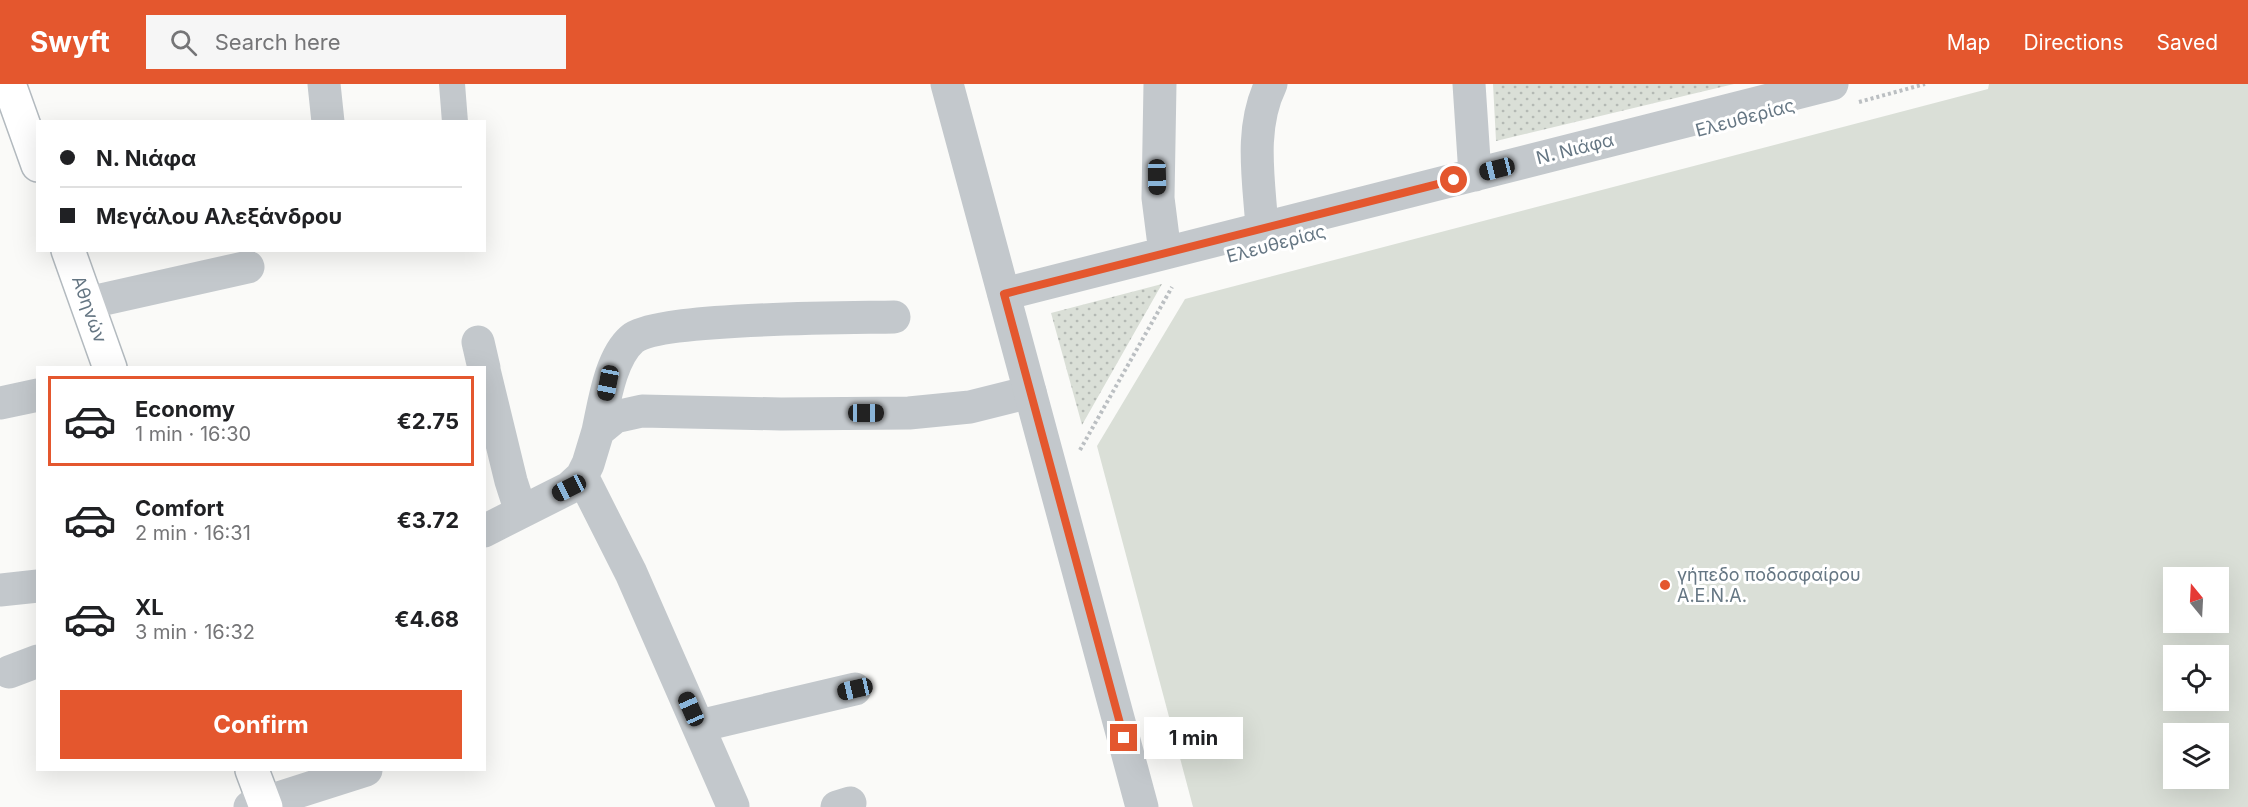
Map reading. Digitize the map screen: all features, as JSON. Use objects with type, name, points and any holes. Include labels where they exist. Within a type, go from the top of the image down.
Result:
[{"type":"main road","points":[[9,84],[36,159]]},
{"type":"main road","name":"Αθηνών","points":[[69,252],[109,366]]},
{"type":"main road","points":[[252,771],[260,805]]},
{"type":"street","points":[[324,84],[328,120]]},
{"type":"street","points":[[452,84],[455,120]]},
{"type":"street","points":[[947,84],[1142,807]]},
{"type":"street","points":[[1160,84],[1158,198],[1165,253]]},
{"type":"street","points":[[1262,228],[1256,138],[1263,102],[1271,84]]},
{"type":"street","points":[[1469,84],[1475,175]]},
{"type":"street","name":"Ν. Νιάφα","points":[[1004,294],[1475,175],[1845,93]]},
{"type":"street","points":[[87,303],[248,267]]},
{"type":"street","points":[[486,530],[569,488],[582,476],[598,431],[608,383],[617,360],[633,338],[657,329],[706,324],[776,319],[894,316]]},
{"type":"street","points":[[486,377],[511,481],[521,512]]},
{"type":"street","points":[[598,431],[615,417],[642,411],[781,414],[909,413],[970,407],[1030,392]]},
{"type":"street","points":[[0,403],[36,395]]},
{"type":"street","points":[[582,476],[631,573],[733,806]]},
{"type":"street","points":[[0,590],[36,586]]},
{"type":"street","points":[[699,726],[855,689]]},
{"type":"street","points":[[260,805],[363,771]]},
{"type":"path","points":[[1845,93],[1926,84]]},
{"type":"path","points":[[1083,461],[1080,450],[1172,286]]},
{"type":"shaded area","points":[[1493,84],[1734,84],[1496,141]]},
{"type":"shaded area","points":[[1989,84],[2248,84],[2248,807],[1193,807],[1097,446],[1185,299],[1988,89]]},
{"type":"shaded area","points":[[1162,284],[1082,425],[1051,313]]},
{"type":"place","name":"γήπεδο ποδοσφαίρου Α.Ε.Ν.Α.","points":[[1665,585]]},
{"type":"route","points":[[1124,738],[1004,294],[1454,180]]}]
